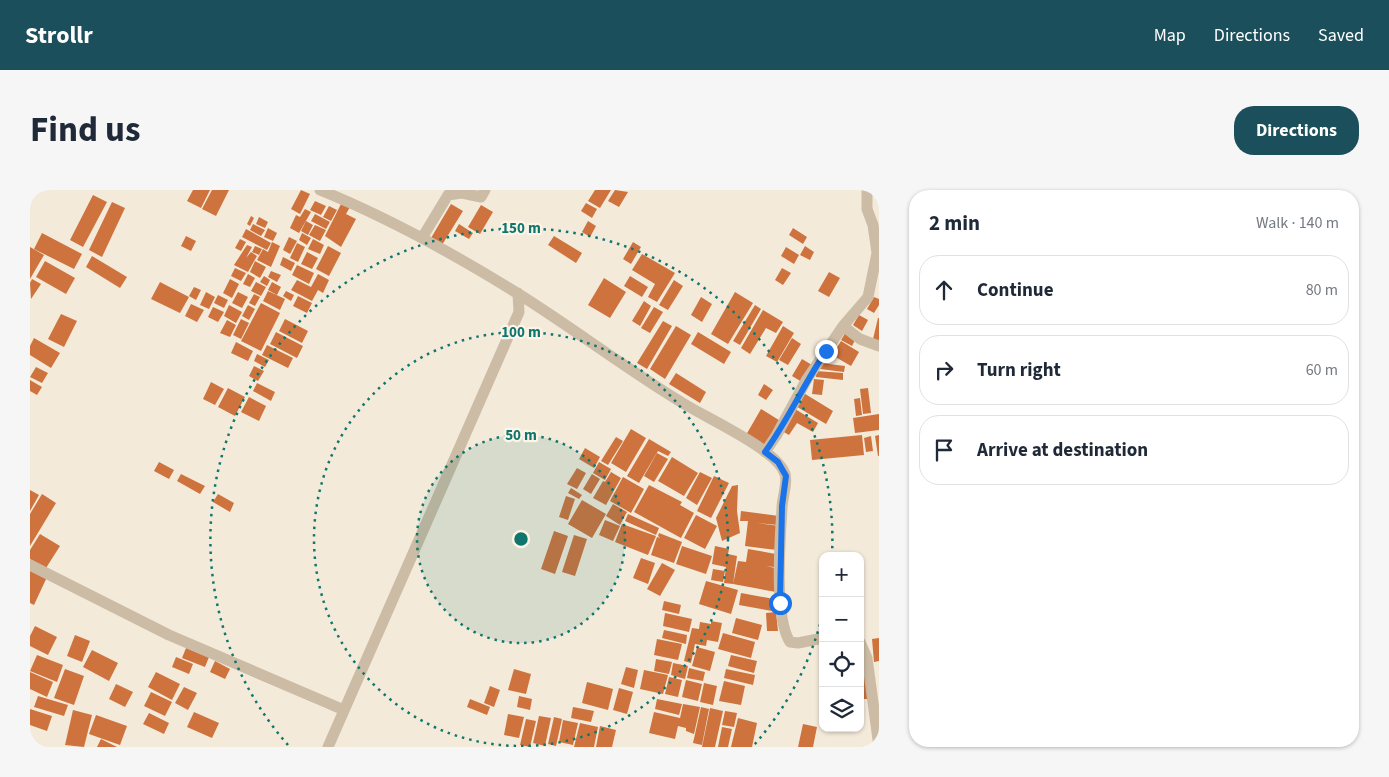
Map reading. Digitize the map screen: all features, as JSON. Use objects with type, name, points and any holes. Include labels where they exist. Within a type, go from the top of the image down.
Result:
[{"type":"street","points":[[320,190],[387,218],[518,293],[682,403],[765,452],[778,462],[786,476],[782,506],[780,603],[784,633],[790,642],[798,643],[819,639]]},
{"type":"street","points":[[422,238],[448,195],[462,193],[481,197],[485,190]]},
{"type":"street","points":[[765,452],[776,436],[807,379],[843,326],[868,297],[878,253],[873,225],[867,209],[867,190]]},
{"type":"street","points":[[328,747],[519,312],[518,293]]},
{"type":"street","points":[[843,326],[860,339],[879,346]]},
{"type":"street","points":[[30,564],[169,635],[344,710]]},
{"type":"street","points":[[864,651],[867,658],[879,747]]},
{"type":"building","points":[[193,190],[210,190],[201,208],[187,201]]},
{"type":"building","points":[[212,190],[229,190],[216,216],[202,209]]},
{"type":"building","points":[[301,190],[310,194],[300,214],[291,209]]},
{"type":"building","points":[[595,190],[611,190],[600,208],[588,201]]},
{"type":"building","points":[[615,190],[628,192],[619,207],[608,201]]},
{"type":"building","points":[[93,195],[107,202],[83,247],[70,240]]},
{"type":"building","points":[[315,201],[326,206],[321,215],[310,210]]},
{"type":"building","points":[[112,202],[125,208],[102,257],[89,250]]},
{"type":"building","points":[[342,202],[350,207],[346,214],[356,219],[341,247],[325,236]]},
{"type":"building","points":[[586,203],[597,209],[592,218],[581,211]]},
{"type":"building","points":[[451,204],[463,211],[442,245],[431,238]]},
{"type":"building","points":[[481,205],[493,212],[480,234],[468,227]]},
{"type":"building","points":[[329,206],[337,210],[331,221],[323,217]]},
{"type":"building","points":[[305,209],[311,212],[299,233],[290,228],[296,215],[300,217]]},
{"type":"building","points":[[315,214],[330,222],[326,229],[311,221]]},
{"type":"building","points":[[251,216],[254,218],[250,226],[247,224]]},
{"type":"building","points":[[259,217],[268,222],[265,228],[256,224]]},
{"type":"building","points":[[306,221],[313,225],[308,235],[301,231]]},
{"type":"building","points":[[588,221],[596,226],[590,237],[582,232]]},
{"type":"building","points":[[253,224],[265,230],[261,236],[250,230]]},
{"type":"building","points":[[459,224],[473,233],[469,239],[455,231]]},
{"type":"building","points":[[315,225],[326,230],[320,241],[309,235]]},
{"type":"building","points":[[268,228],[277,233],[273,241],[264,237]]},
{"type":"building","points":[[793,228],[807,237],[803,244],[789,235]]},
{"type":"building","points":[[246,229],[271,243],[267,250],[242,237]]},
{"type":"building","points":[[42,233],[82,254],[74,269],[34,249]]},
{"type":"building","points":[[302,233],[311,238],[307,245],[299,240]]},
{"type":"building","points":[[186,236],[196,241],[191,251],[181,246]]},
{"type":"building","points":[[554,236],[582,253],[576,263],[548,245]]},
{"type":"building","points":[[289,237],[297,241],[290,254],[283,250]]},
{"type":"building","points":[[240,239],[246,242],[241,251],[235,248]]},
{"type":"building","points":[[313,239],[324,245],[320,254],[308,249]]},
{"type":"building","points":[[272,242],[280,246],[271,267],[257,260],[263,249],[268,252]]},
{"type":"building","points":[[633,242],[641,247],[631,264],[623,259]]},
{"type":"building","points":[[297,243],[305,247],[298,262],[290,258]]},
{"type":"building","points":[[247,245],[252,247],[246,258],[251,252],[257,256],[248,272],[234,265]]},
{"type":"building","points":[[255,246],[262,249],[259,255],[252,252]]},
{"type":"building","points":[[328,246],[341,253],[329,276],[316,269]]},
{"type":"building","points":[[805,246],[814,252],[810,260],[800,255]]},
{"type":"building","points":[[30,247],[44,255],[30,279]]},
{"type":"building","points":[[786,247],[799,255],[794,264],[781,256]]},
{"type":"building","points":[[307,252],[318,258],[312,269],[301,264]]},
{"type":"building","points":[[642,254],[675,273],[657,302],[648,297],[655,284],[632,270]]},
{"type":"building","points":[[92,256],[127,277],[120,288],[86,267]]},
{"type":"building","points":[[283,257],[295,263],[291,271],[280,265]]},
{"type":"building","points":[[45,261],[75,278],[66,294],[36,277]]},
{"type":"building","points":[[255,261],[266,267],[260,278],[250,272]]},
{"type":"building","points":[[297,265],[314,273],[309,284],[292,275]]},
{"type":"building","points":[[235,268],[246,273],[241,281],[231,276]]},
{"type":"building","points":[[782,268],[791,273],[783,285],[775,280]]},
{"type":"building","points":[[271,271],[281,275],[277,282],[268,277]]},
{"type":"building","points":[[829,272],[840,278],[829,297],[818,291]]},
{"type":"building","points":[[248,274],[255,278],[250,287],[243,284]]},
{"type":"building","points":[[318,274],[329,280],[323,293],[318,290],[312,301],[291,290],[297,280],[311,287]]},
{"type":"building","points":[[264,276],[270,280],[267,286],[260,282]]},
{"type":"building","points":[[630,276],[648,287],[642,297],[624,286]]},
{"type":"building","points":[[604,278],[626,292],[610,318],[588,305]]},
{"type":"building","points":[[32,279],[41,284],[31,299],[30,283]]},
{"type":"building","points":[[230,279],[239,284],[232,298],[223,293]]},
{"type":"building","points":[[674,280],[683,286],[668,310],[659,305]]},
{"type":"building","points":[[160,282],[189,297],[180,313],[151,299]]},
{"type":"building","points":[[256,282],[266,287],[261,296],[251,291]]},
{"type":"building","points":[[272,282],[281,287],[277,295],[268,290]]},
{"type":"building","points":[[194,287],[201,290],[196,300],[189,296]]},
{"type":"building","points":[[268,291],[285,299],[280,310],[263,301]]},
{"type":"building","points":[[286,291],[294,295],[291,301],[283,296]]},
{"type":"building","points":[[206,292],[215,297],[209,309],[200,305]]},
{"type":"building","points":[[238,292],[248,297],[242,308],[232,303]]},
{"type":"building","points":[[735,292],[753,303],[728,344],[711,334]]},
{"type":"building","points":[[254,294],[260,297],[255,306],[249,303]]},
{"type":"building","points":[[218,295],[228,300],[224,308],[214,303]]},
{"type":"building","points":[[298,296],[312,303],[307,313],[293,306]]},
{"type":"building","points":[[701,297],[712,304],[702,322],[691,315]]},
{"type":"building","points":[[874,297],[879,299],[879,305],[874,313],[867,309]]},
{"type":"building","points":[[644,301],[651,306],[640,326],[632,321]]},
{"type":"building","points":[[261,303],[280,313],[261,351],[241,341]]},
{"type":"building","points":[[191,304],[204,310],[197,322],[185,316]]},
{"type":"building","points":[[229,305],[242,312],[236,323],[224,316]]},
{"type":"building","points":[[248,305],[255,309],[249,320],[242,316]]},
{"type":"building","points":[[755,305],[761,309],[740,345],[733,341]]},
{"type":"building","points":[[213,307],[224,312],[218,322],[208,317]]},
{"type":"building","points":[[654,307],[663,312],[650,333],[641,328]]},
{"type":"building","points":[[763,310],[783,322],[776,333],[766,328],[750,354],[741,348]]},
{"type":"building","points":[[61,314],[77,321],[64,347],[48,339]]},
{"type":"building","points":[[859,315],[868,320],[862,331],[853,325]]},
{"type":"building","points":[[879,318],[879,341],[873,339]]},
{"type":"building","points":[[241,319],[249,323],[241,339],[233,335]]},
{"type":"building","points":[[285,319],[308,331],[302,343],[279,331]]},
{"type":"building","points":[[227,320],[236,325],[230,337],[220,333]]},
{"type":"building","points":[[663,321],[672,326],[647,369],[637,363]]},
{"type":"building","points":[[676,326],[691,335],[665,379],[650,369]]},
{"type":"building","points":[[783,326],[794,333],[777,362],[766,356]]},
{"type":"building","points":[[276,332],[303,346],[297,358],[270,344]]},
{"type":"building","points":[[698,332],[731,352],[724,364],[691,344]]},
{"type":"building","points":[[846,332],[856,338],[852,346],[841,340]]},
{"type":"building","points":[[34,338],[60,353],[51,368],[30,355],[30,346]]},
{"type":"building","points":[[792,338],[801,344],[788,365],[779,360]]},
{"type":"building","points":[[841,341],[859,352],[851,366],[832,355]]},
{"type":"building","points":[[236,342],[253,351],[248,361],[231,353]]},
{"type":"building","points":[[267,345],[293,358],[288,368],[262,355]]},
{"type":"building","points":[[257,354],[269,360],[265,367],[254,361]]},
{"type":"building","points":[[802,359],[812,365],[802,382],[792,376]]},
{"type":"building","points":[[821,363],[845,366],[844,372],[820,369]]},
{"type":"building","points":[[254,366],[264,371],[258,381],[249,376]]},
{"type":"building","points":[[36,367],[48,373],[42,383],[30,377]]},
{"type":"building","points":[[816,371],[843,373],[843,380],[816,377]]},
{"type":"building","points":[[676,373],[706,392],[700,403],[669,384]]},
{"type":"building","points":[[814,379],[824,380],[822,395],[812,394]]},
{"type":"building","points":[[30,380],[42,387],[37,395],[30,391]]},
{"type":"building","points":[[211,382],[224,389],[215,405],[203,399]]},
{"type":"building","points":[[257,383],[275,392],[271,401],[253,391]]},
{"type":"building","points":[[764,384],[773,390],[766,400],[758,395]]},
{"type":"building","points":[[228,388],[245,397],[235,416],[218,407]]},
{"type":"building","points":[[868,388],[871,413],[863,414],[860,389]]},
{"type":"building","points":[[802,392],[833,411],[826,424],[794,405]]},
{"type":"building","points":[[249,397],[266,406],[259,421],[241,412]]},
{"type":"building","points":[[860,398],[862,415],[856,416],[854,399]]},
{"type":"building","points":[[761,409],[782,422],[767,448],[746,435]]},
{"type":"building","points":[[795,409],[818,423],[813,432],[797,423],[789,435],[782,431]]},
{"type":"building","points":[[879,414],[879,430],[855,433],[853,418]]},
{"type":"building","points":[[631,429],[646,438],[626,472],[611,463]]},
{"type":"building","points":[[862,435],[864,455],[812,460],[810,440]]},
{"type":"building","points":[[879,435],[879,456],[878,456],[875,436]]},
{"type":"building","points":[[871,436],[873,451],[866,452],[864,438]]},
{"type":"building","points":[[616,437],[623,441],[608,465],[601,461]]},
{"type":"building","points":[[649,439],[671,452],[668,456],[658,451],[639,483],[627,476]]},
{"type":"building","points":[[585,448],[600,457],[594,468],[579,459]]},
{"type":"building","points":[[657,453],[668,459],[654,482],[644,476]]},
{"type":"building","points":[[672,457],[698,473],[684,496],[658,481]]},
{"type":"building","points":[[159,462],[174,470],[169,479],[154,471]]},
{"type":"building","points":[[599,462],[611,469],[605,480],[593,473]]},
{"type":"building","points":[[577,468],[586,473],[577,489],[567,484]]},
{"type":"building","points":[[611,472],[621,478],[606,505],[593,498]]},
{"type":"building","points":[[700,472],[712,478],[697,505],[686,498]]},
{"type":"building","points":[[181,474],[205,486],[200,494],[177,481]]},
{"type":"building","points":[[592,474],[600,479],[591,494],[583,489]]},
{"type":"building","points":[[714,476],[729,483],[711,518],[697,511]]},
{"type":"building","points":[[623,477],[644,489],[631,513],[610,501]]},
{"type":"building","points":[[649,485],[682,502],[680,505],[694,513],[681,538],[634,512]]},
{"type":"building","points":[[738,485],[737,511],[740,533],[722,541],[716,518],[732,486]]},
{"type":"building","points":[[571,488],[582,495],[579,499],[568,493]]},
{"type":"building","points":[[30,490],[39,495],[30,511]]},
{"type":"building","points":[[42,494],[56,503],[30,546],[30,514]]},
{"type":"building","points":[[218,494],[234,503],[230,512],[213,502]]},
{"type":"building","points":[[566,496],[575,499],[568,520],[559,517]]},
{"type":"building","points":[[582,500],[606,514],[592,538],[568,524]]},
{"type":"building","points":[[613,504],[627,512],[620,525],[606,516]]},
{"type":"building","points":[[741,511],[779,516],[778,525],[756,523],[780,526],[779,532],[774,532],[780,533],[777,550],[745,546],[748,521],[740,521]]},
{"type":"building","points":[[628,514],[659,528],[656,535],[625,521]]},
{"type":"building","points":[[696,515],[717,526],[705,549],[684,538]]},
{"type":"building","points":[[605,520],[620,526],[613,541],[599,535]]},
{"type":"building","points":[[622,524],[656,536],[648,555],[615,542]]},
{"type":"building","points":[[554,531],[568,536],[555,574],[541,569]]},
{"type":"building","points":[[659,533],[682,542],[674,563],[651,555],[657,537],[660,538],[658,536]]},
{"type":"building","points":[[40,534],[60,546],[46,568],[30,559],[30,550]]},
{"type":"building","points":[[574,535],[587,539],[575,576],[562,572]]},
{"type":"building","points":[[682,546],[712,556],[706,574],[676,564]]},
{"type":"building","points":[[715,546],[729,549],[728,554],[737,556],[733,584],[724,583],[726,567],[712,564]]},
{"type":"building","points":[[748,549],[776,554],[774,567],[766,566],[780,569],[776,592],[733,584],[738,561],[746,562]]},
{"type":"building","points":[[641,558],[655,563],[648,584],[633,578]]},
{"type":"building","points":[[662,563],[675,570],[660,596],[647,589]]},
{"type":"building","points":[[30,568],[47,577],[34,605],[30,603]]},
{"type":"building","points":[[713,569],[725,571],[723,582],[711,580]]},
{"type":"building","points":[[706,581],[738,590],[731,614],[699,604]]},
{"type":"building","points":[[741,593],[774,599],[772,611],[739,605]]},
{"type":"building","points":[[664,601],[681,605],[679,614],[662,610]]},
{"type":"building","points":[[776,612],[778,631],[767,631],[766,613]]},
{"type":"building","points":[[665,613],[692,619],[689,632],[663,626]]},
{"type":"building","points":[[736,618],[762,625],[758,640],[732,633]]},
{"type":"building","points":[[711,621],[722,623],[718,642],[707,640],[706,646],[695,644],[691,663],[684,661],[692,628],[699,629],[700,622],[711,624]]},
{"type":"building","points":[[35,626],[57,637],[48,655],[30,646],[30,636]]},
{"type":"building","points":[[664,630],[687,635],[686,644],[662,638]]},
{"type":"building","points":[[723,633],[755,642],[751,658],[718,649]]},
{"type":"building","points":[[75,635],[90,641],[82,662],[67,656]]},
{"type":"building","points":[[879,638],[879,661],[874,662],[872,639]]},
{"type":"building","points":[[657,639],[682,644],[678,660],[654,655]]},
{"type":"building","points":[[697,647],[715,652],[710,671],[692,666]]},
{"type":"building","points":[[186,648],[209,657],[205,667],[182,658]]},
{"type":"building","points":[[92,650],[118,663],[109,681],[83,667]]},
{"type":"building","points":[[37,655],[63,665],[57,682],[30,671]]},
{"type":"building","points":[[731,655],[757,661],[754,673],[728,666]]},
{"type":"building","points":[[176,657],[193,664],[189,674],[172,667]]},
{"type":"building","points":[[656,659],[672,662],[669,674],[654,671]]},
{"type":"building","points":[[215,661],[230,669],[225,679],[210,672]]},
{"type":"building","points":[[864,661],[865,661],[869,699],[864,699]]},
{"type":"building","points":[[673,663],[688,666],[685,679],[671,675]]},
{"type":"building","points":[[626,667],[638,670],[634,688],[621,684]]},
{"type":"building","points":[[689,668],[705,672],[703,681],[687,678]]},
{"type":"building","points":[[65,669],[84,676],[74,705],[54,698]]},
{"type":"building","points":[[514,669],[531,674],[526,694],[508,690]]},
{"type":"building","points":[[726,669],[755,675],[753,685],[724,678]]},
{"type":"building","points":[[644,670],[668,675],[663,694],[640,689]]},
{"type":"building","points":[[30,672],[53,682],[47,697],[30,689]]},
{"type":"building","points":[[156,672],[180,684],[172,700],[148,687]]},
{"type":"building","points":[[669,677],[682,680],[678,697],[665,694]]},
{"type":"building","points":[[686,680],[702,684],[698,701],[682,697]]},
{"type":"building","points":[[724,681],[745,686],[741,705],[719,701]]},
{"type":"building","points":[[587,682],[613,689],[608,710],[582,703]]},
{"type":"building","points":[[704,683],[717,686],[713,705],[700,702]]},
{"type":"building","points":[[116,684],[133,692],[125,707],[109,699]]},
{"type":"building","points":[[490,686],[500,690],[494,707],[484,703]]},
{"type":"building","points":[[184,687],[197,693],[188,710],[175,703]]},
{"type":"building","points":[[619,688],[633,692],[627,714],[613,710]]},
{"type":"building","points":[[151,692],[172,702],[165,716],[144,706]]},
{"type":"building","points":[[38,696],[68,705],[64,716],[34,707]]},
{"type":"building","points":[[519,696],[532,699],[530,710],[517,707]]},
{"type":"building","points":[[470,699],[490,707],[487,715],[467,707]]},
{"type":"building","points":[[657,699],[682,704],[679,715],[655,709]]},
{"type":"building","points":[[683,704],[700,707],[694,734],[686,731],[686,728],[678,726],[675,739],[649,733],[654,712],[680,718]]},
{"type":"building","points":[[573,707],[594,711],[591,722],[571,718]]},
{"type":"building","points":[[701,707],[709,709],[702,745],[693,743]]},
{"type":"building","points":[[710,708],[723,711],[715,747],[702,747]]},
{"type":"building","points":[[30,709],[52,716],[47,731],[30,725]]},
{"type":"building","points":[[73,710],[92,715],[84,747],[65,745]]},
{"type":"building","points":[[725,711],[737,713],[734,727],[722,725]]},
{"type":"building","points":[[194,712],[219,723],[212,738],[187,727]]},
{"type":"building","points":[[149,713],[169,723],[164,734],[143,724]]},
{"type":"building","points":[[508,714],[524,717],[519,738],[504,735]]},
{"type":"building","points":[[96,715],[127,726],[120,745],[89,734]]},
{"type":"building","points":[[539,716],[551,718],[545,746],[533,743]]},
{"type":"building","points":[[554,717],[562,719],[556,746],[548,744]]},
{"type":"building","points":[[738,718],[757,723],[752,747],[731,747]]},
{"type":"building","points":[[526,719],[536,721],[530,747],[520,745]]},
{"type":"building","points":[[563,720],[578,723],[573,745],[559,742]]},
{"type":"building","points":[[580,723],[598,727],[594,747],[574,747]]},
{"type":"building","points":[[803,724],[817,727],[813,747],[798,747]]},
{"type":"building","points":[[600,726],[616,730],[612,747],[596,747]]},
{"type":"building","points":[[722,727],[732,729],[728,747],[718,747]]},
{"type":"building","points":[[101,739],[117,747],[97,747]]},
{"type":"route","points":[[780,603],[782,506],[786,476],[778,462],[765,452],[794,405],[807,379],[826,351]]}]
